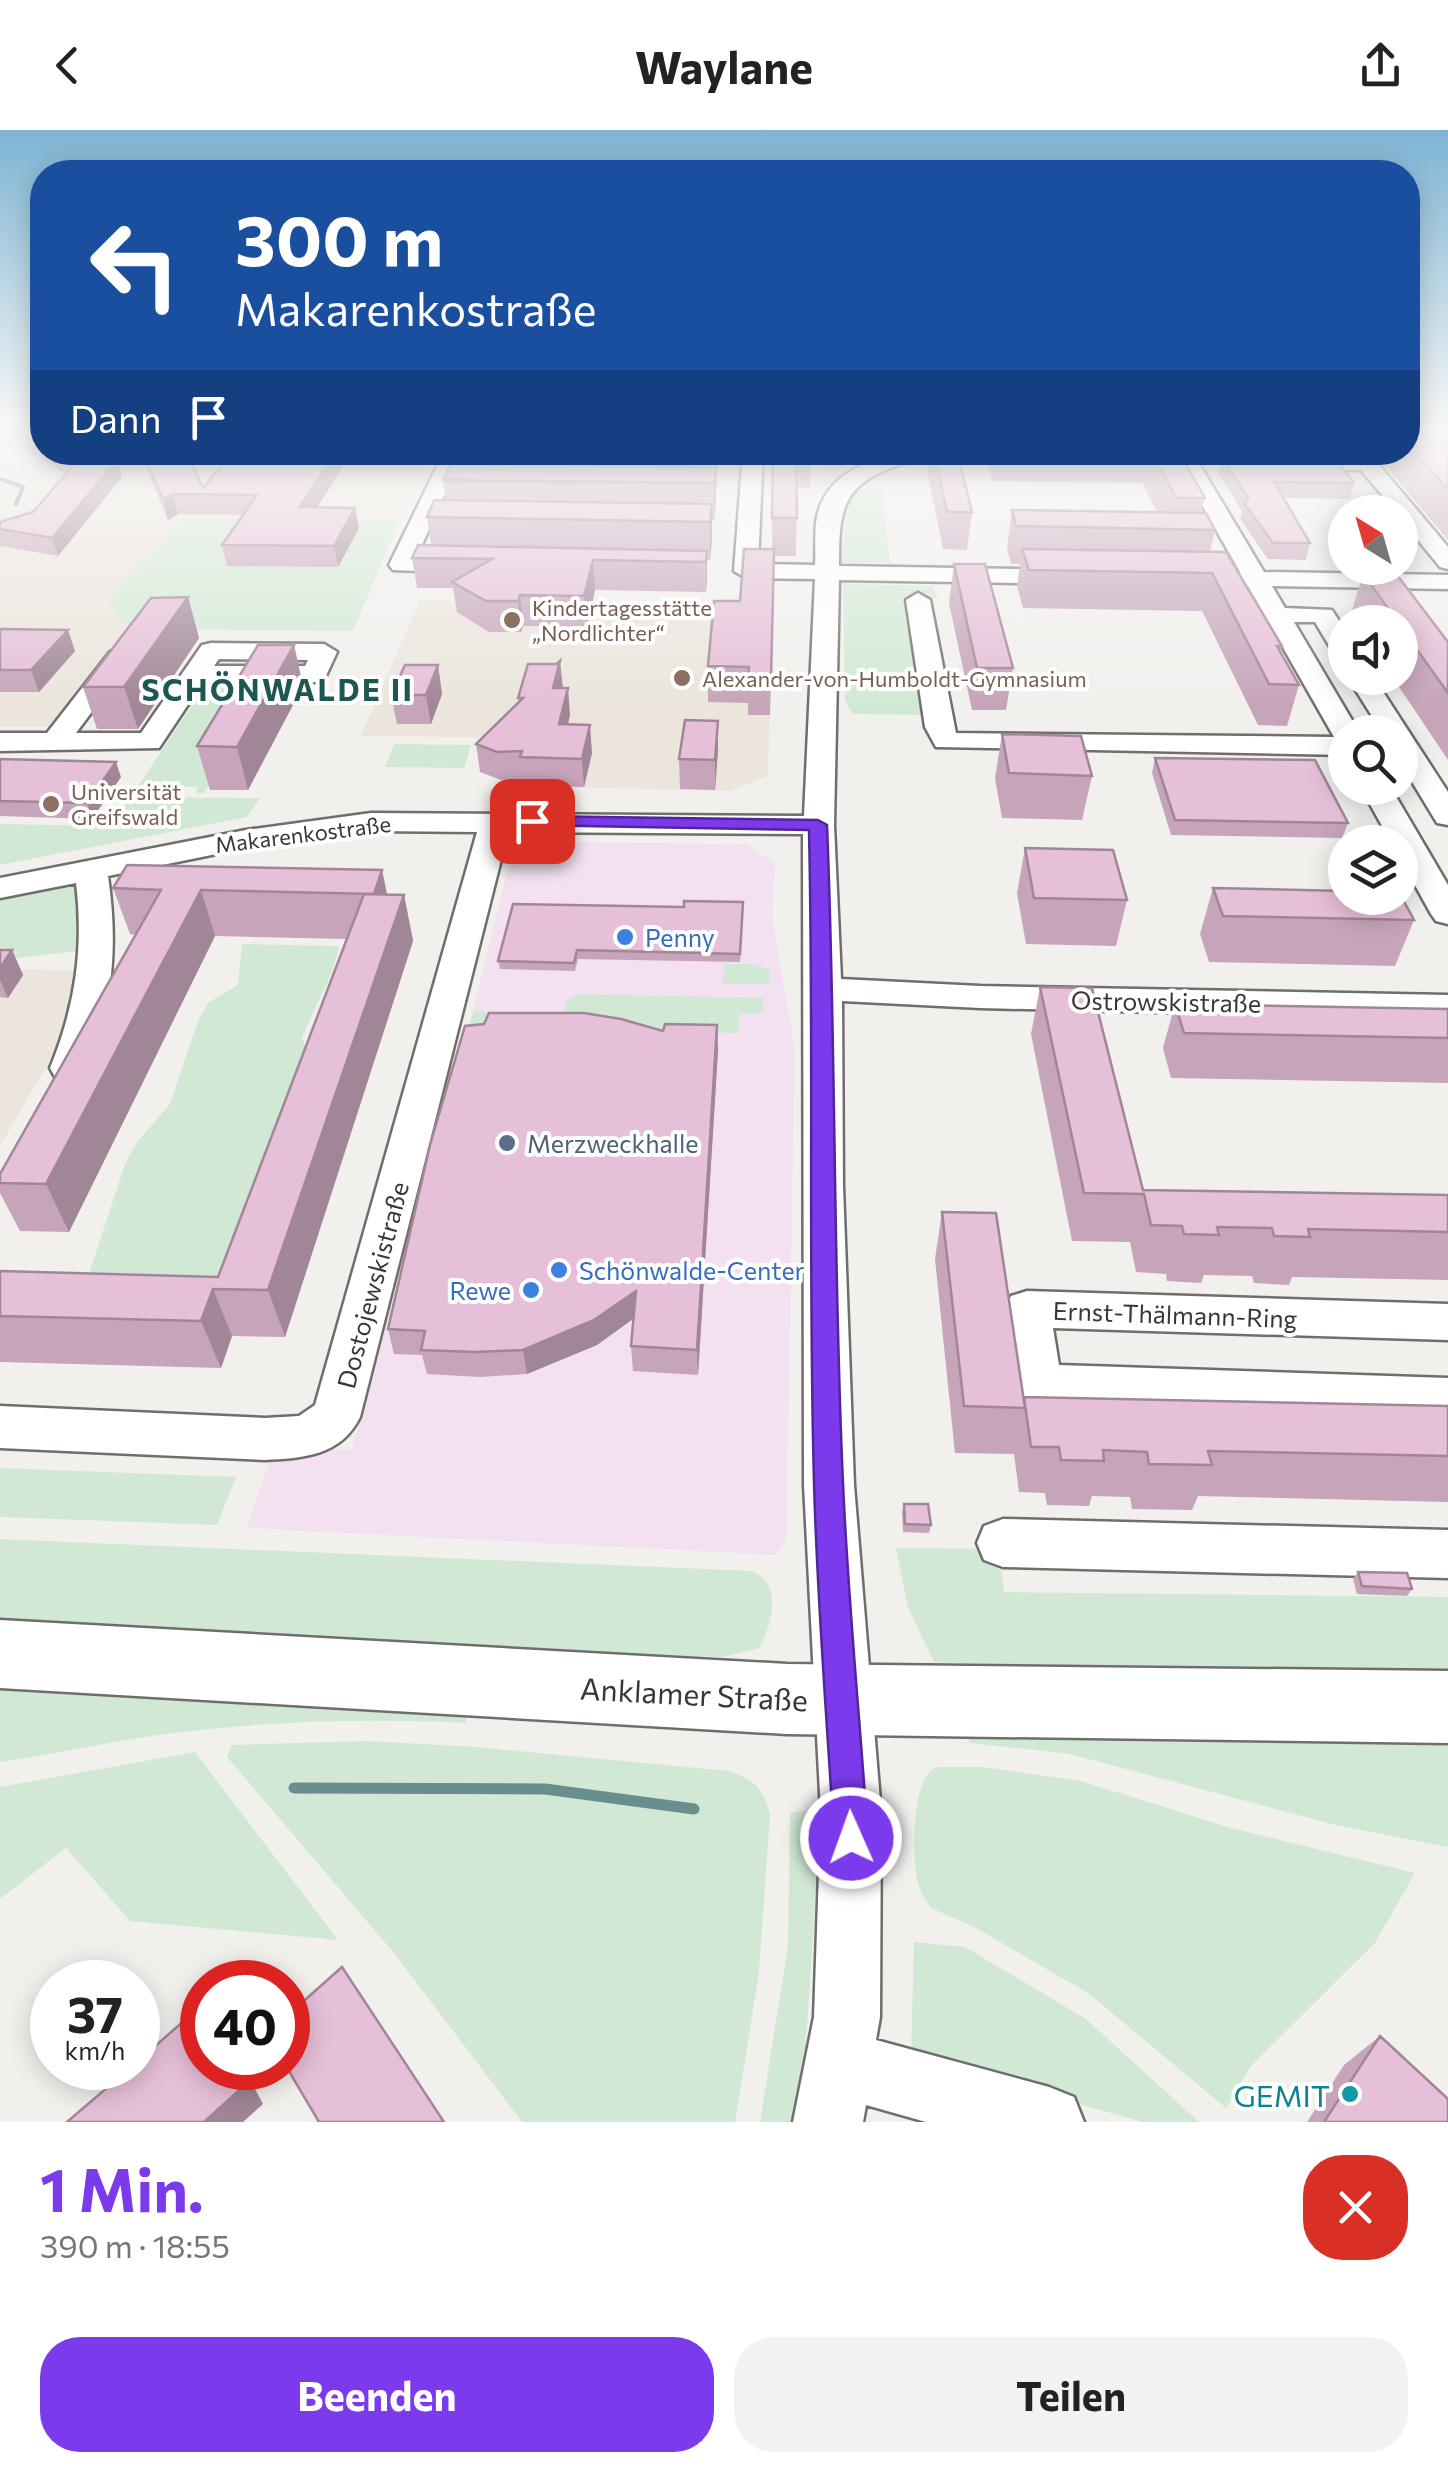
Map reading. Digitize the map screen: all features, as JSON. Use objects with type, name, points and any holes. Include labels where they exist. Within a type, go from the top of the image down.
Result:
[{"type":"main road","name":"Anklamer Straße","points":[[0,1654],[841,1699],[1448,1707]]},
{"type":"street","points":[[431,520],[401,565],[496,567]]},
{"type":"street","points":[[738,520],[746,570]]},
{"type":"street","points":[[828,520],[818,825],[823,989],[822,1186],[828,1484],[851,1813],[847,2017],[834,2093],[1048,2122]]},
{"type":"street","points":[[1225,520],[1335,715]]},
{"type":"street","points":[[1413,520],[1448,562]]},
{"type":"street","points":[[721,570],[1105,577]]},
{"type":"street","points":[[1162,578],[1448,582]]},
{"type":"street","points":[[918,600],[939,727],[946,740],[1328,746]]},
{"type":"street","points":[[1277,615],[1322,615],[1328,624]]},
{"type":"street","points":[[54,742],[137,635]]},
{"type":"street","points":[[0,742],[149,742],[196,674]]},
{"type":"street","points":[[1418,770],[1448,816]]},
{"type":"street","points":[[1386,805],[1442,896]]},
{"type":"street","name":"Makarenkostraße","points":[[0,888],[333,825],[495,821],[818,825]]},
{"type":"street","name":"Dostojewskistraße","points":[[0,1427],[265,1439],[308,1437],[336,1417],[495,821]]},
{"type":"street","points":[[54,1095],[83,1035],[98,978],[96,908],[90,870]]},
{"type":"street","name":"Ostrowskistraße","points":[[823,989],[980,997],[1448,1007]]},
{"type":"street","name":"Ernst-Thälmann-Ring","points":[[1448,1322],[1027,1309],[1039,1384],[1448,1398]]},
{"type":"street","points":[[1003,1542],[1448,1554]]},
{"type":"shaded area","points":[[0,520],[185,520],[129,629],[56,727],[0,727]]},
{"type":"shaded area","points":[[420,600],[754,605],[772,630],[768,776],[731,791],[523,786],[527,774],[559,738],[361,736]]},
{"type":"shaded area","points":[[515,841],[746,844],[775,863],[772,915],[795,1050],[786,1538],[777,1555],[247,1528],[273,1451],[352,1449],[473,1011]]},
{"type":"shaded area","points":[[0,969],[78,970],[64,1036],[0,1146]]},
{"type":"green space","points":[[184,520],[400,520],[353,631],[129,629],[108,601]]},
{"type":"green space","points":[[845,520],[885,520],[890,563],[842,563]]},
{"type":"green space","points":[[843,584],[933,586],[937,599],[906,599],[925,715],[853,714],[845,700]]},
{"type":"green space","points":[[208,681],[268,681],[204,793],[196,793],[198,787],[138,786]]},
{"type":"green space","points":[[394,744],[471,745],[464,768],[385,767]]},
{"type":"green space","points":[[131,797],[260,798],[247,817],[0,865],[0,824],[112,826]]},
{"type":"green space","points":[[66,883],[83,903],[79,951],[0,960],[0,894]]},
{"type":"green space","points":[[242,944],[339,946],[328,982],[302,1038],[312,1063],[223,1300],[81,1298],[125,1164],[137,1142],[170,1104],[198,1021],[208,1003],[238,985]]},
{"type":"green space","points":[[725,964],[754,964],[769,970],[769,984],[722,984]]},
{"type":"green space","points":[[578,994],[764,998],[763,1013],[739,1014],[739,1033],[468,1030],[473,1011],[564,1013],[566,1001]]},
{"type":"green space","points":[[0,1468],[236,1477],[217,1525],[0,1517]]},
{"type":"green space","points":[[0,1539],[752,1571],[768,1585],[771,1617],[759,1648],[723,1657],[0,1633]]},
{"type":"green space","points":[[896,1548],[999,1549],[1004,1592],[1448,1597],[1448,1682],[934,1662],[908,1608]]},
{"type":"green space","points":[[0,1674],[467,1714],[466,1723],[312,1722],[197,1730],[0,1762]]},
{"type":"green space","points":[[968,1724],[1448,1737],[1448,1847],[1335,1825],[1070,1754],[969,1743]]},
{"type":"green space","points":[[366,1741],[477,1747],[729,1771],[756,1786],[770,1814],[759,1973],[735,2122],[522,2122],[394,1953],[227,1757],[232,1745]]},
{"type":"green space","points":[[195,1752],[338,1940],[130,1921],[66,1848],[0,1899],[0,1787]]},
{"type":"green space","points":[[939,1767],[983,1767],[1081,1781],[1231,1828],[1415,1873],[1375,1943],[1251,2066],[1226,2108],[1088,1993],[976,1928],[931,1908],[917,1879],[914,1834],[923,1783]]},
{"type":"green space","points":[[821,1810],[801,2122],[760,2122],[788,1946],[790,1812]]},
{"type":"green space","points":[[914,1942],[965,1947],[1086,2019],[1199,2122],[1142,2122],[911,2055]]},
{"type":"building","points":[[67,520],[52,538],[0,529],[0,522]]},
{"type":"building","points":[[240,520],[348,520],[334,546],[222,545]]},
{"type":"building","points":[[595,520],[710,520],[710,522]]},
{"type":"building","points":[[1014,520],[1210,520],[1215,530],[1016,526]]},
{"type":"building","points":[[1256,520],[1296,520],[1310,543],[1273,543]]},
{"type":"building","points":[[418,545],[707,551],[706,562],[593,560],[584,596],[520,595],[518,601],[486,601],[452,582],[492,559],[412,558]]},
{"type":"building","points":[[744,549],[774,549],[771,679],[748,679],[749,667],[708,666],[714,601],[740,601]]},
{"type":"building","points":[[1022,549],[1226,552],[1282,646],[1277,646],[1299,685],[1269,684],[1212,573],[1029,570]]},
{"type":"building","points":[[954,564],[985,564],[1013,668],[977,668]]},
{"type":"building","points":[[1371,585],[1405,585],[1448,642],[1448,693],[1418,651],[1418,605],[1386,605]]},
{"type":"building","points":[[188,597],[124,687],[83,687],[151,598]]},
{"type":"building","points":[[0,629],[68,630],[31,670],[0,670]]},
{"type":"building","points":[[258,645],[294,645],[237,747],[197,746]]},
{"type":"building","points":[[560,661],[553,688],[568,688],[559,724],[590,725],[582,759],[520,757],[522,751],[497,752],[476,744],[523,698],[518,698],[528,664]]},
{"type":"building","points":[[405,665],[438,665],[426,695],[391,695]]},
{"type":"building","points":[[685,720],[718,721],[715,760],[679,759]]},
{"type":"building","points":[[1002,734],[1081,736],[1092,776],[1009,773]]},
{"type":"building","points":[[1155,758],[1315,760],[1328,785],[1328,805],[1339,805],[1348,823],[1175,820]]},
{"type":"building","points":[[0,759],[116,762],[87,803],[0,801]]},
{"type":"building","points":[[1025,848],[1113,850],[1127,900],[1034,898]]},
{"type":"building","points":[[127,865],[382,870],[374,894],[201,890],[46,1184],[0,1183],[0,1174],[161,890],[113,888]]},
{"type":"building","points":[[1213,888],[1328,891],[1328,915],[1411,915],[1414,920],[1223,916]]},
{"type":"building","points":[[364,894],[404,895],[268,1290],[213,1289],[201,1321],[0,1316],[0,1271],[218,1277]]},
{"type":"building","name":"Penny","points":[[684,901],[743,902],[740,954],[577,950],[574,963],[498,961],[513,904],[684,907]]},
{"type":"building","points":[[0,950],[12,950],[0,968]]},
{"type":"building","points":[[1040,987],[1092,988],[1143,1190],[1448,1195],[1448,1232],[1308,1229],[1310,1237],[1274,1236],[1272,1228],[1217,1227],[1219,1235],[1184,1234],[1182,1226],[1151,1225],[1144,1194],[1084,1193]]},
{"type":"building","points":[[1175,1004],[1448,1009],[1448,1038],[1184,1033]]},
{"type":"building","name":"Schönwalde-Center","points":[[489,1013],[584,1013],[663,1031],[665,1024],[717,1025],[697,1350],[631,1346],[636,1291],[594,1320],[523,1350],[421,1350],[425,1331],[388,1329],[430,1145],[465,1026],[484,1024]]},
{"type":"building","points":[[942,1212],[996,1213],[1025,1408],[964,1406]]},
{"type":"building","points":[[1024,1397],[1448,1406],[1448,1456],[1208,1451],[1212,1465],[1149,1464],[1147,1452],[1103,1450],[1104,1461],[1061,1460],[1059,1447],[1031,1447]]},
{"type":"building","points":[[904,1504],[928,1504],[931,1525],[905,1524]]},
{"type":"building","points":[[1358,1572],[1407,1573],[1412,1589],[1362,1586]]},
{"type":"building","points":[[342,1967],[444,2122],[319,2122],[300,2090],[310,2090],[310,1995]]},
{"type":"building","points":[[180,2024],[180,2090],[239,2090],[204,2122],[67,2122],[104,2090],[160,2090],[160,2042]]},
{"type":"building","points":[[1380,2036],[1448,2099],[1448,2122],[1324,2122]]},
{"type":"waterway","points":[[294,1788],[545,1789],[694,1809]]},
{"type":"place","name":"Kindertagesstätte „Nordlichter“","points":[[512,620]]},
{"type":"place","name":"Alexander-von-Humboldt-Gymnasium","points":[[682,678]]},
{"type":"place","name":"Universität Greifswald","points":[[51,804]]},
{"type":"place","name":"Penny","points":[[625,937]]},
{"type":"place","name":"Merzweckhalle","points":[[507,1143]]},
{"type":"place","name":"Schönwalde-Center","points":[[559,1270]]},
{"type":"place","name":"Rewe","points":[[531,1290]]},
{"type":"place","name":"GEMIT","points":[[1350,2094]]},
{"type":"district","name":"SCHÖNWALDE II","points":[[278,688]]},
{"type":"route","points":[[532,821],[818,825],[824,1020],[822,1186],[828,1484],[851,1838]]}]
